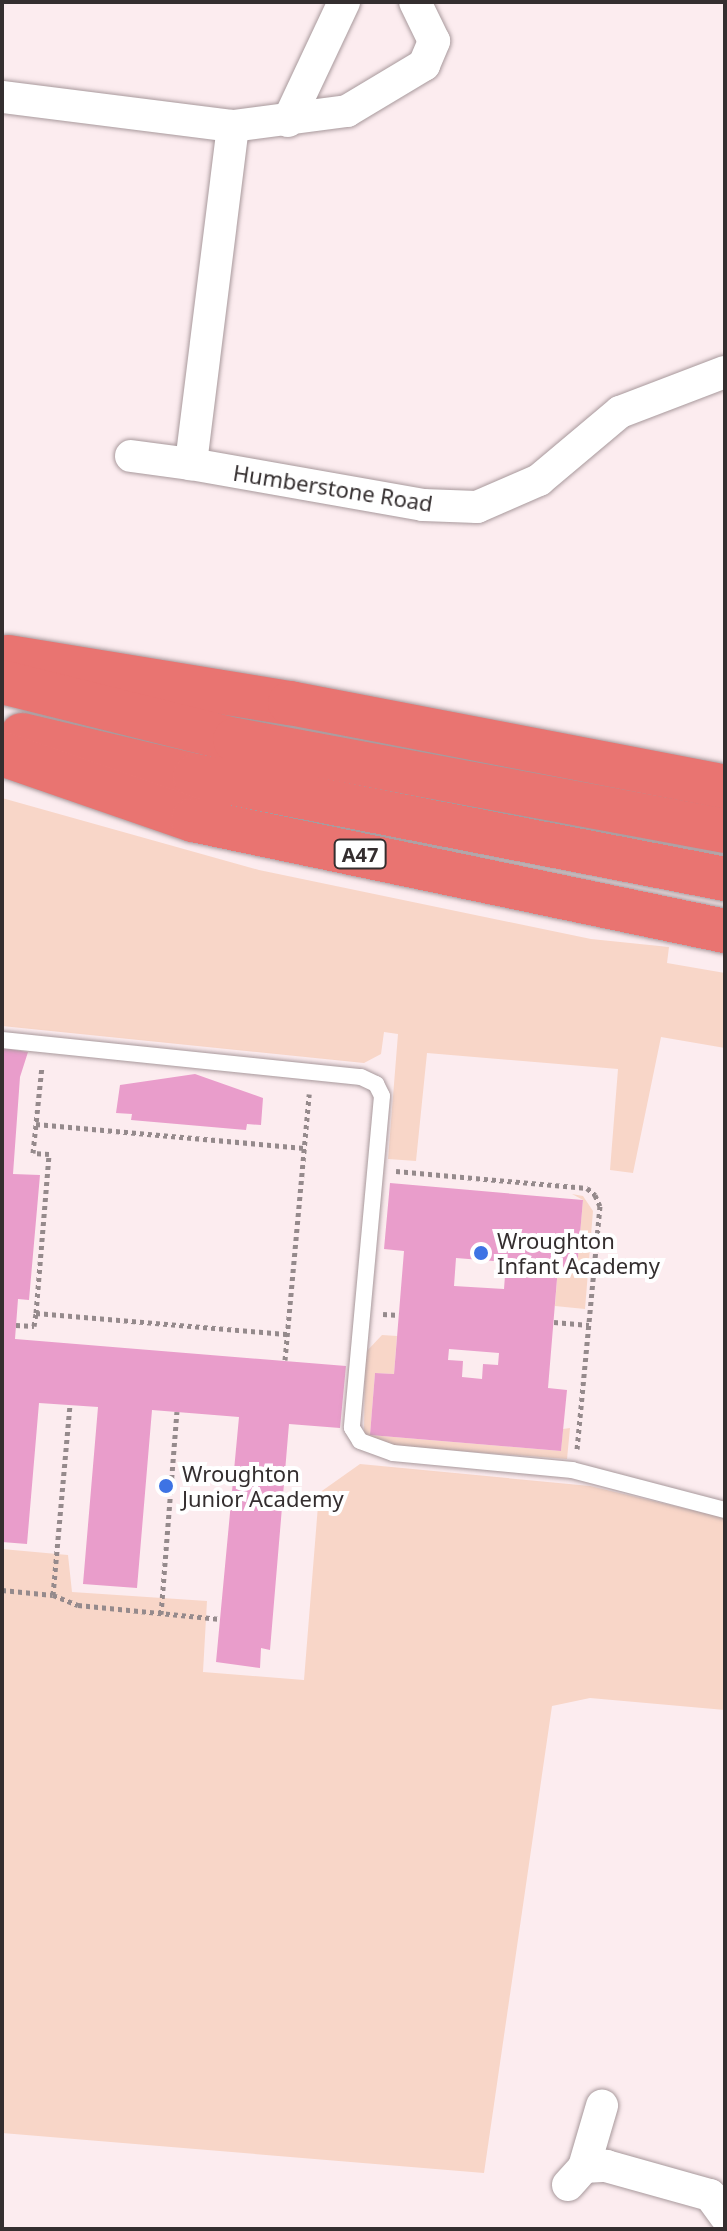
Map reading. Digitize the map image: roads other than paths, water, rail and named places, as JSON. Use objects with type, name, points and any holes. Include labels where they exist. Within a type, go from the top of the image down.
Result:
[{"type":"highway","points":[[2,656],[290,703],[725,787]]},
{"type":"highway","points":[[2,682],[235,740],[725,831]]},
{"type":"highway","name":"A47","points":[[2,730],[195,776],[725,879]]},
{"type":"highway","name":"A47","points":[[2,754],[193,820],[725,931]]},
{"type":"street","points":[[288,121],[344,2]]},
{"type":"street","points":[[2,97],[233,126],[347,111],[424,65],[434,41],[415,2]]},
{"type":"street","points":[[191,464],[233,126]]},
{"type":"street","name":"Humberstone Road","points":[[131,456],[423,505],[477,507],[539,480],[620,412],[725,372]]},
{"type":"street","points":[[602,2106],[576,2176],[606,2166],[710,2195],[725,2216]]},
{"type":"lane","points":[[2,1040],[311,1073],[376,1084],[382,1096],[352,1428],[360,1441],[393,1453],[575,1471],[725,1510]]},
{"type":"place","name":"Wroughton Infant Academy","points":[[481,1253]]},
{"type":"place","name":"Wroughton Junior Academy","points":[[166,1486]]}]
